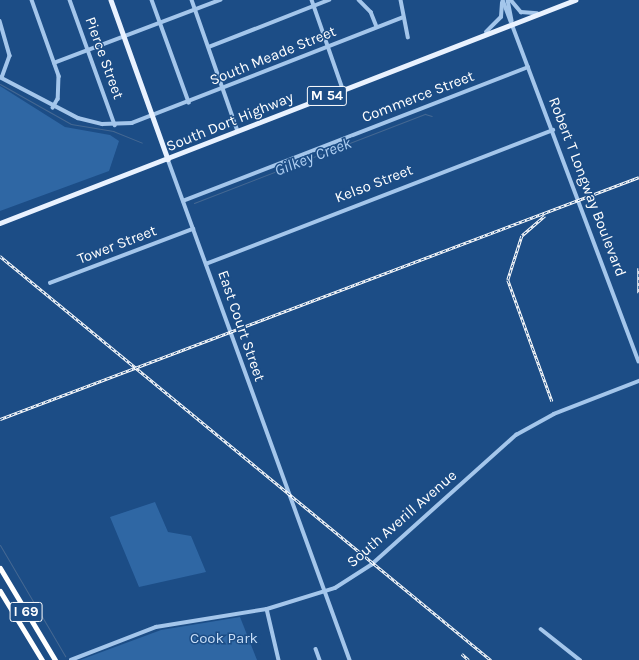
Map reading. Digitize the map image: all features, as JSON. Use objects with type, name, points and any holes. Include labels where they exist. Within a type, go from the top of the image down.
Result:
[{"type":"highway","name":"I 69","points":[[0,568],[54,658]]},
{"type":"highway","name":"I 69","points":[[0,591],[41,659]]},
{"type":"main road","name":"East Court Street","points":[[111,0],[168,159]]},
{"type":"main road","name":"M 54","points":[[512,22],[567,1],[575,0]]},
{"type":"main road","name":"South Dort Highway","points":[[0,223],[168,159],[512,22]]},
{"type":"street","points":[[32,0],[54,63],[60,86],[53,108]]},
{"type":"street","name":"Pierce Street","points":[[70,0],[115,124]]},
{"type":"street","points":[[152,0],[189,102]]},
{"type":"street","points":[[192,0],[238,131]]},
{"type":"street","points":[[54,63],[124,38],[220,0]]},
{"type":"street","points":[[312,0],[343,89]]},
{"type":"street","points":[[209,47],[329,0]]},
{"type":"street","points":[[359,0],[371,12],[377,27]]},
{"type":"street","points":[[401,0],[402,18],[408,37]]},
{"type":"street","points":[[486,32],[501,17],[503,0]]},
{"type":"street","name":"Robert T Longway Boulevard","points":[[503,0],[639,361]]},
{"type":"street","points":[[510,0],[521,12],[537,13]]},
{"type":"street","name":"Robert T Longway Boulevard","points":[[510,0],[512,22]]},
{"type":"street","name":"South Meade Street","points":[[1,78],[53,108],[92,122],[115,124],[153,116],[402,18]]},
{"type":"street","points":[[0,21],[10,56],[1,78]]},
{"type":"street","name":"Commerce Street","points":[[183,201],[528,67]]},
{"type":"street","name":"Kelso Street","points":[[206,264],[553,130]]},
{"type":"street","name":"East Court Street","points":[[168,159],[350,660]]},
{"type":"street","name":"Tower Street","points":[[50,283],[193,229]]},
{"type":"street","name":"South Averill Avenue","points":[[71,660],[179,621],[267,609],[325,593],[371,565],[516,435],[554,414],[639,382]]},
{"type":"street","points":[[267,609],[279,660]]},
{"type":"street","points":[[541,628],[580,660]]},
{"type":"street","points":[[316,649],[320,660]]},
{"type":"green space","points":[[0,86],[65,127],[110,135],[119,141],[109,171],[0,211]]},
{"type":"green space","points":[[155,502],[168,532],[191,536],[206,572],[139,587],[110,517]]},
{"type":"green space","name":"Cook Park","points":[[240,617],[257,660],[80,660],[161,630]]},
{"type":"waterway","name":"Gilkey Creek","points":[[0,84],[71,124],[113,131],[142,143]]},
{"type":"waterway","name":"Gilkey Creek","points":[[194,203],[425,114],[432,116]]},
{"type":"waterway","points":[[0,545],[65,656]]},
{"type":"railway","points":[[0,419],[639,177]]},
{"type":"railway","points":[[545,216],[522,236],[508,280],[552,401]]},
{"type":"railway","points":[[0,256],[491,660]]},
{"type":"railway","points":[[639,268],[639,293]]},
{"type":"railway","points":[[462,654],[469,660]]}]
